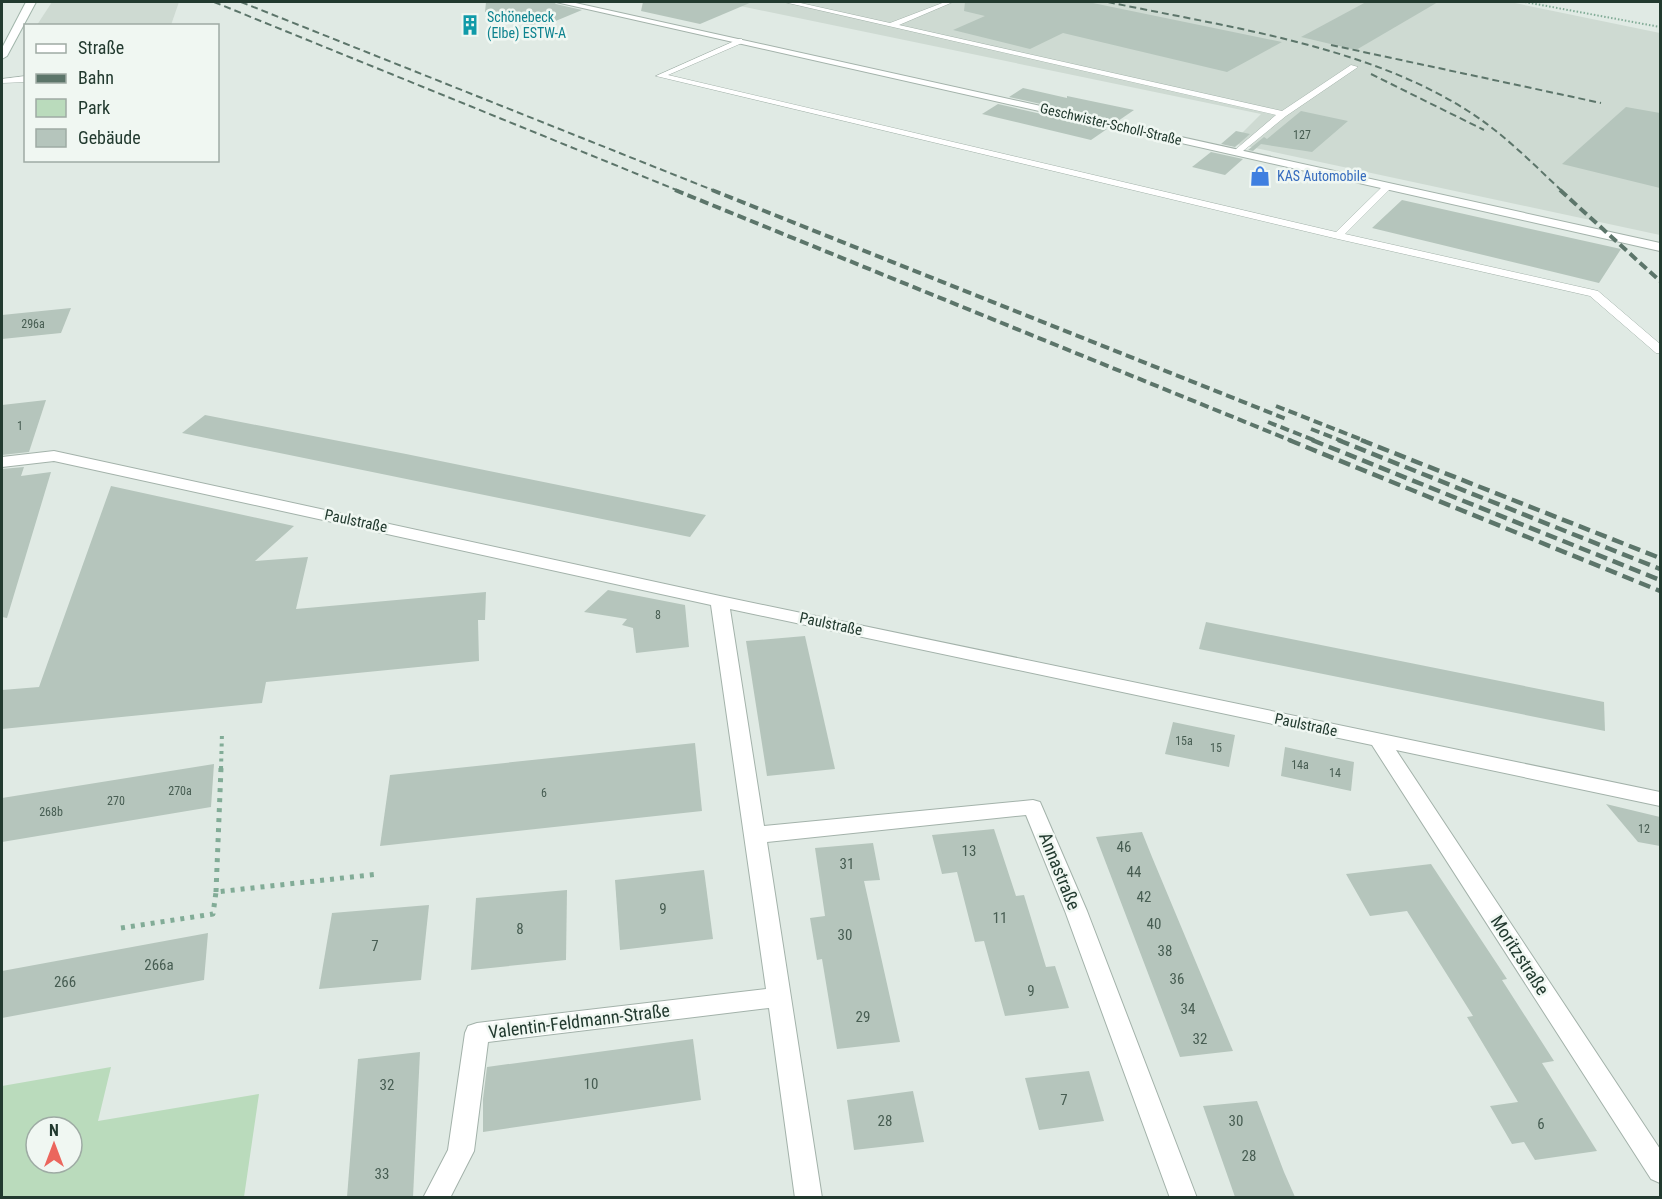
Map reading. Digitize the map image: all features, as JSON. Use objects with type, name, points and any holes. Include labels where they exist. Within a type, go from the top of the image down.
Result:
[{"type":"street","points":[[2,56],[31,2]]},
{"type":"street","name":"Geschwister-Scholl-Straße","points":[[561,2],[1660,247]]},
{"type":"street","name":"Paulstraße","points":[[2,462],[54,456],[720,601],[1660,799]]},
{"type":"street","points":[[720,601],[809,1197]]},
{"type":"street","name":"Moritzstraße","points":[[1379,740],[1660,1171]]},
{"type":"street","name":"Annastraße","points":[[755,836],[1033,807],[1076,911],[1184,1197]]},
{"type":"street","name":"Valentin-Feldmann-Straße","points":[[436,1197],[461,1151],[477,1033],[779,997]]},
{"type":"lane","points":[[788,2],[1282,114]]},
{"type":"lane","points":[[892,25],[950,2]]},
{"type":"lane","points":[[739,41],[660,76],[1338,236],[1594,293],[1660,350]]},
{"type":"lane","points":[[1238,152],[1282,114],[1354,67]]},
{"type":"lane","points":[[2,81],[24,79]]},
{"type":"lane","points":[[1338,236],[1388,186]]},
{"type":"path","points":[[1525,2],[1660,27]]},
{"type":"path","points":[[121,928],[213,914],[216,892],[222,733]]},
{"type":"path","points":[[216,892],[379,874]]},
{"type":"shaded area","points":[[52,2],[179,2],[171,24],[38,24]]},
{"type":"shaded area","points":[[721,2],[1510,2],[1660,33],[1660,235],[1232,143],[1261,114]]},
{"type":"green space","points":[[111,1067],[98,1121],[259,1094],[244,1197],[2,1197],[2,1086]]},
{"type":"building","points":[[486,2],[554,2],[582,10],[546,25],[538,23],[531,26],[513,21],[513,18],[485,12]]},
{"type":"building","points":[[643,2],[752,2],[700,24],[641,11]]},
{"type":"building","points":[[965,2],[1088,2],[1282,42],[1227,72],[1063,33],[1030,49],[953,30],[985,16],[964,11]]},
{"type":"building","points":[[1366,2],[1438,2],[1356,50],[1301,37]]},
{"type":"building","points":[[1023,88],[1134,110],[1118,121],[1009,97]]},
{"type":"building","points":[[998,104],[1107,129],[1091,140],[982,114]]},
{"type":"building","points":[[1626,107],[1660,113],[1660,188],[1562,164]]},
{"type":"building","points":[[1301,111],[1348,121],[1312,152],[1261,144],[1253,151],[1248,150],[1264,137],[1267,139]]},
{"type":"building","points":[[1236,131],[1250,134],[1235,147],[1221,144]]},
{"type":"building","points":[[1211,152],[1243,159],[1225,175],[1192,167]]},
{"type":"building","points":[[1402,200],[1621,249],[1599,283],[1372,228]]},
{"type":"building","points":[[71,308],[61,333],[2,339],[2,315]]},
{"type":"building","points":[[46,400],[29,452],[2,455],[2,405]]},
{"type":"building","points":[[205,415],[706,515],[690,537],[182,433]]},
{"type":"building","points":[[24,467],[21,476],[51,472],[7,618],[2,617],[2,469]]},
{"type":"building","points":[[111,486],[294,526],[255,561],[308,557],[296,609],[486,592],[485,620],[478,620],[479,661],[266,682],[262,703],[2,729],[2,690],[39,687]]},
{"type":"building","points":[[608,590],[685,605],[689,647],[636,653],[633,628],[622,625],[627,619],[584,612]]},
{"type":"building","points":[[1206,622],[1604,702],[1605,731],[1199,649]]},
{"type":"building","points":[[805,636],[835,769],[767,776],[746,641]]},
{"type":"building","points":[[1173,722],[1235,735],[1229,767],[1165,754]]},
{"type":"building","points":[[695,743],[702,811],[380,846],[390,775]]},
{"type":"building","points":[[1285,747],[1354,762],[1351,791],[1281,776]]},
{"type":"building","points":[[214,764],[211,807],[2,842],[2,798]]},
{"type":"building","points":[[1606,804],[1660,817],[1660,846],[1638,842]]},
{"type":"building","points":[[994,829],[1016,896],[1024,895],[1046,967],[1055,966],[1069,1008],[1005,1016],[984,941],[975,942],[957,872],[942,874],[932,835]]},
{"type":"building","points":[[1142,832],[1233,1051],[1180,1057],[1096,837]]},
{"type":"building","points":[[873,843],[880,880],[864,881],[900,1042],[837,1049],[822,959],[817,960],[810,918],[825,916],[815,848]]},
{"type":"building","points":[[1431,864],[1507,979],[1502,980],[1554,1061],[1542,1063],[1597,1151],[1535,1160],[1524,1142],[1512,1144],[1490,1106],[1518,1102],[1467,1017],[1473,1016],[1407,911],[1370,916],[1346,874]]},
{"type":"building","points":[[704,870],[713,939],[620,950],[615,880]]},
{"type":"building","points":[[567,890],[566,960],[471,970],[476,898]]},
{"type":"building","points":[[429,905],[421,980],[319,989],[332,913]]},
{"type":"building","points":[[208,933],[204,980],[2,1018],[2,971]]},
{"type":"building","points":[[693,1039],[701,1100],[483,1132],[483,1099],[487,1067]]},
{"type":"building","points":[[420,1052],[413,1197],[347,1197],[358,1059]]},
{"type":"building","points":[[1089,1071],[1104,1121],[1039,1130],[1025,1078]]},
{"type":"building","points":[[913,1091],[924,1142],[854,1150],[847,1100]]},
{"type":"building","points":[[1257,1101],[1295,1197],[1235,1197],[1203,1106]]},
{"type":"railway","points":[[214,2],[679,191]]},
{"type":"railway","points":[[241,2],[715,191]]},
{"type":"railway","points":[[1108,2],[1294,41],[1385,70],[1428,88],[1468,111],[1517,149],[1562,191]]},
{"type":"railway","points":[[1331,45],[1601,103]]},
{"type":"railway","points":[[1371,74],[1484,130]]},
{"type":"railway","points":[[675,190],[1292,441]]},
{"type":"railway","points":[[712,190],[1286,419]]},
{"type":"railway","points":[[1560,190],[1660,281]]},
{"type":"railway","points":[[1276,406],[1365,441]]},
{"type":"railway","points":[[1268,422],[1316,441]]},
{"type":"railway","points":[[1311,429],[1342,441]]},
{"type":"railway","points":[[1289,440],[1660,591]]},
{"type":"railway","points":[[1312,440],[1660,580]]},
{"type":"railway","points":[[1338,440],[1660,569]]},
{"type":"railway","points":[[1361,440],[1660,558]]},
{"type":"place","name":"Schönebeck (Elbe) ESTW-A","points":[[470,25]]},
{"type":"place","name":"KAS Automobile","points":[[1260,176]]}]
